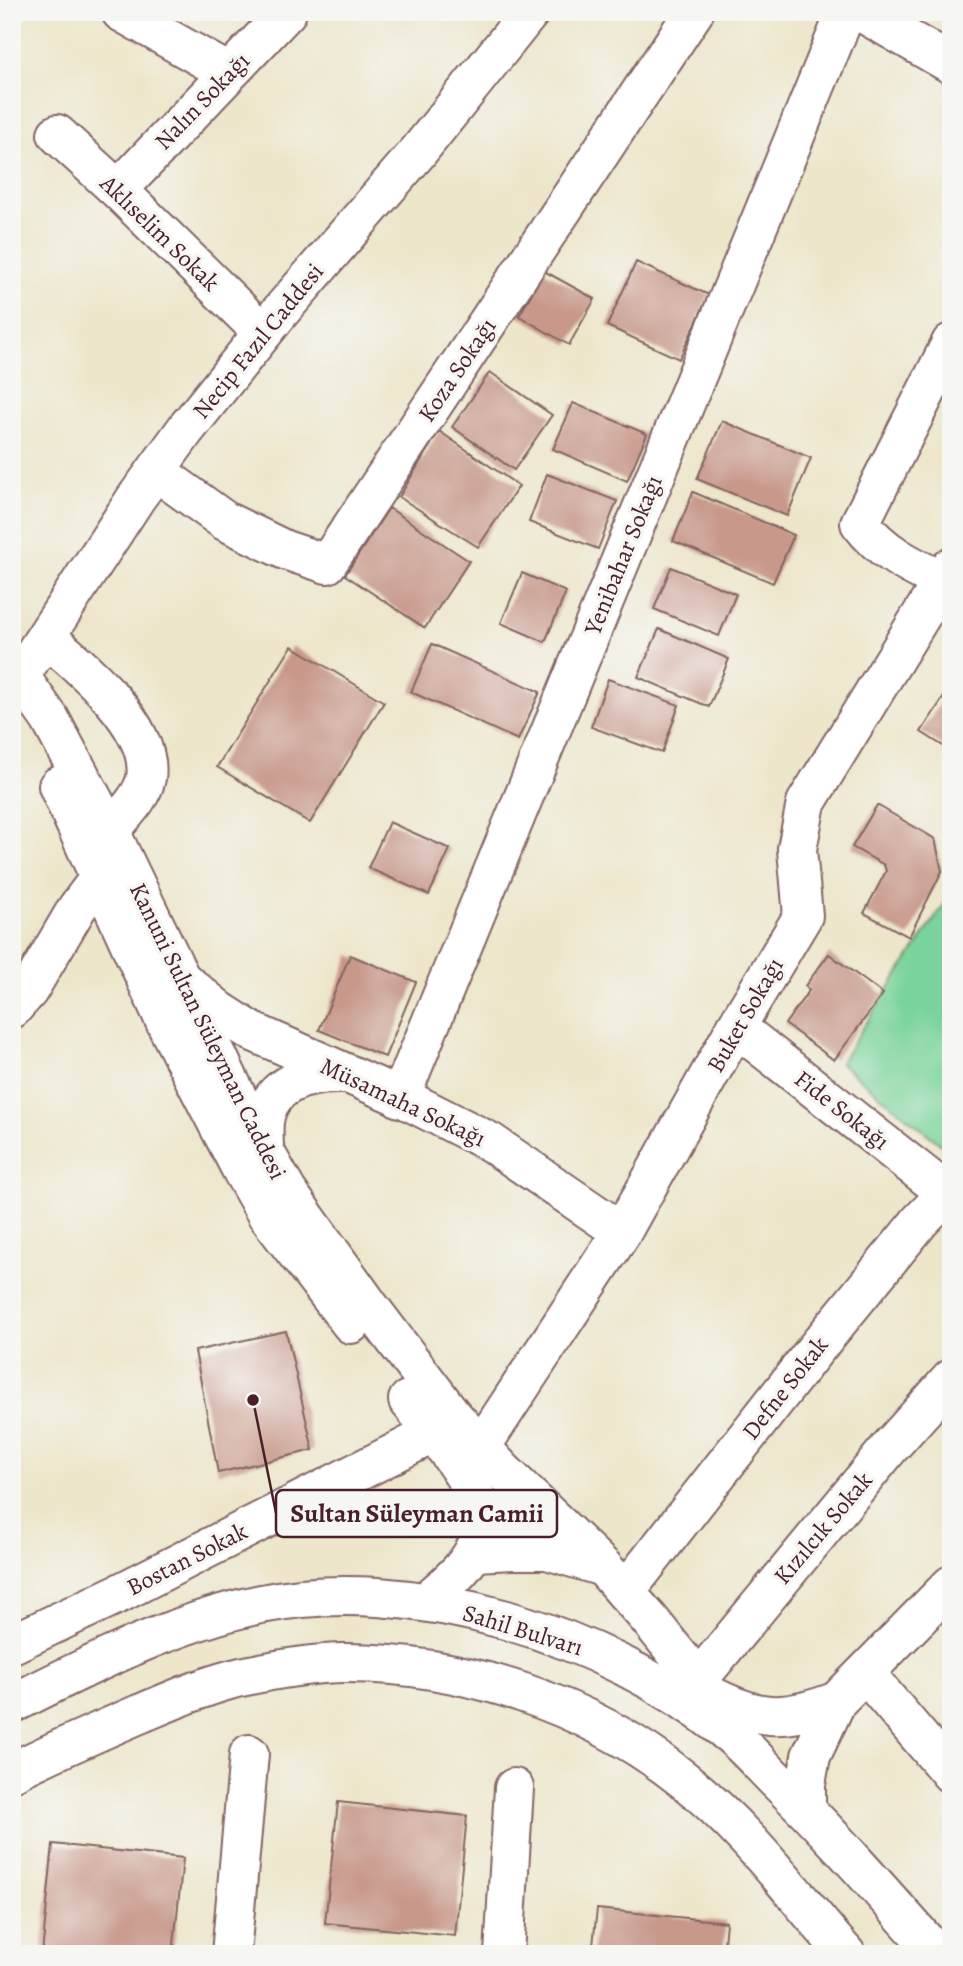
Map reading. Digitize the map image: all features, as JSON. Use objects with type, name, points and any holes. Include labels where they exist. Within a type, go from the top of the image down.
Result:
[{"type":"main road","points":[[121,12],[229,73]]},
{"type":"main road","name":"Nalın Sokağı","points":[[118,190],[287,12]]},
{"type":"main road","name":"Necip Fazıl Caddesi","points":[[14,685],[186,429],[263,333],[418,152],[530,12]]},
{"type":"main road","name":"Koza Sokağı","points":[[156,471],[225,521],[285,550],[327,564],[694,12]]},
{"type":"main road","name":"Yenibahar Sokağı","points":[[401,1098],[846,12]]},
{"type":"main road","points":[[861,12],[951,64]]},
{"type":"main road","name":"Aklıselim Sokak","points":[[57,134],[118,190],[263,333]]},
{"type":"main road","points":[[946,574],[910,565],[874,541],[859,523],[951,343]]},
{"type":"main road","name":"Buket Sokağı","points":[[481,1447],[622,1232],[736,1027],[803,916],[797,849],[806,803],[946,574]]},
{"type":"main road","points":[[47,638],[87,671],[132,727],[144,753],[146,779],[141,792],[110,831]]},
{"type":"main road","name":"Kanuni Sultan Süleyman Caddesi","points":[[14,685],[50,719],[110,831],[264,1150],[287,1191],[452,1415],[549,1517],[614,1579],[702,1686],[727,1732]]},
{"type":"main road","name":"Kanuni Sultan Süleyman Caddesi","points":[[14,685],[37,746],[74,818],[168,1028],[267,1215],[435,1433],[478,1501],[485,1525],[475,1552],[463,1569],[426,1601]]},
{"type":"main road","points":[[12,1009],[29,990],[77,908],[100,877]]},
{"type":"main road","name":"Müsamaha Sokağı","points":[[181,979],[220,1011],[251,1031],[401,1098],[490,1142],[622,1232]]},
{"type":"main road","name":"Fide Sokağı","points":[[736,1027],[949,1191]]},
{"type":"main road","points":[[264,1150],[264,1120],[274,1098],[292,1081],[318,1073],[346,1074]]},
{"type":"main road","name":"Defne Sokak","points":[[614,1579],[822,1341],[920,1221],[949,1191]]},
{"type":"main road","name":"Kızılcık Sokak","points":[[702,1686],[890,1447],[951,1379]]},
{"type":"main road","name":"Bostan Sokak","points":[[12,1644],[122,1592],[435,1433]]},
{"type":"main road","points":[[475,1552],[547,1550],[614,1579]]},
{"type":"main road","points":[[806,1809],[806,1784],[811,1756],[837,1701],[951,1586]]},
{"type":"main road","name":"Sahil Bulvarı","points":[[12,1704],[142,1642],[203,1619],[262,1604],[340,1597],[426,1601],[556,1636],[641,1675],[675,1694],[727,1732],[806,1809],[937,1954]]},
{"type":"main road","points":[[12,1772],[180,1696],[239,1678],[338,1663],[409,1667],[445,1673],[499,1686],[570,1711],[655,1757],[725,1814],[846,1954]]},
{"type":"main road","points":[[864,1673],[951,1774]]},
{"type":"main road","points":[[702,1686],[729,1705],[764,1716],[790,1716],[837,1701]]},
{"type":"main road","points":[[232,1954],[248,1754]]},
{"type":"main road","points":[[504,1954],[514,1788]]},
{"type":"green space","points":[[951,894],[951,1153],[840,1063]]},
{"type":"building","points":[[928,12],[951,12],[951,26]]},
{"type":"building","points":[[636,262],[709,295],[679,359],[607,326]]},
{"type":"building","points":[[544,271],[595,299],[569,345],[519,316]]},
{"type":"building","points":[[490,372],[552,415],[514,470],[452,427]]},
{"type":"building","points":[[573,403],[647,434],[627,481],[553,449]]},
{"type":"building","points":[[722,421],[811,458],[787,516],[697,479]]},
{"type":"building","points":[[439,431],[519,486],[478,547],[399,497]]},
{"type":"building","points":[[547,474],[617,501],[598,549],[529,522]]},
{"type":"building","points":[[693,492],[794,535],[773,583],[673,541]]},
{"type":"building","points":[[389,508],[469,561],[425,628],[345,575]]},
{"type":"building","points":[[671,567],[736,594],[719,636],[654,609]]},
{"type":"building","points":[[522,573],[566,592],[545,642],[501,623]]},
{"type":"building","points":[[659,629],[729,659],[709,707],[638,677]]},
{"type":"building","points":[[432,644],[540,692],[518,740],[411,692]]},
{"type":"building","points":[[292,646],[384,702],[310,823],[217,767]]},
{"type":"building","points":[[608,679],[679,705],[662,753],[591,727]]},
{"type":"building","points":[[951,686],[951,751],[921,732]]},
{"type":"building","points":[[877,805],[935,839],[942,871],[909,937],[864,913],[886,871],[884,865],[852,847]]},
{"type":"building","points":[[389,822],[450,849],[429,895],[368,868]]},
{"type":"building","points":[[829,954],[883,994],[834,1060],[785,1024],[809,990],[805,986]]},
{"type":"building","points":[[350,955],[416,982],[385,1057],[319,1030]]},
{"type":"building","points":[[286,1331],[313,1450],[218,1473],[195,1351]]},
{"type":"building","points":[[338,1802],[467,1816],[455,1936],[325,1923]]},
{"type":"building","points":[[53,1844],[183,1858],[173,1954],[42,1954]]},
{"type":"building","points":[[597,1909],[726,1922],[723,1954],[592,1954]]},
{"type":"place","name":"Sultan Süleyman Camii","points":[[253,1400]]}]
